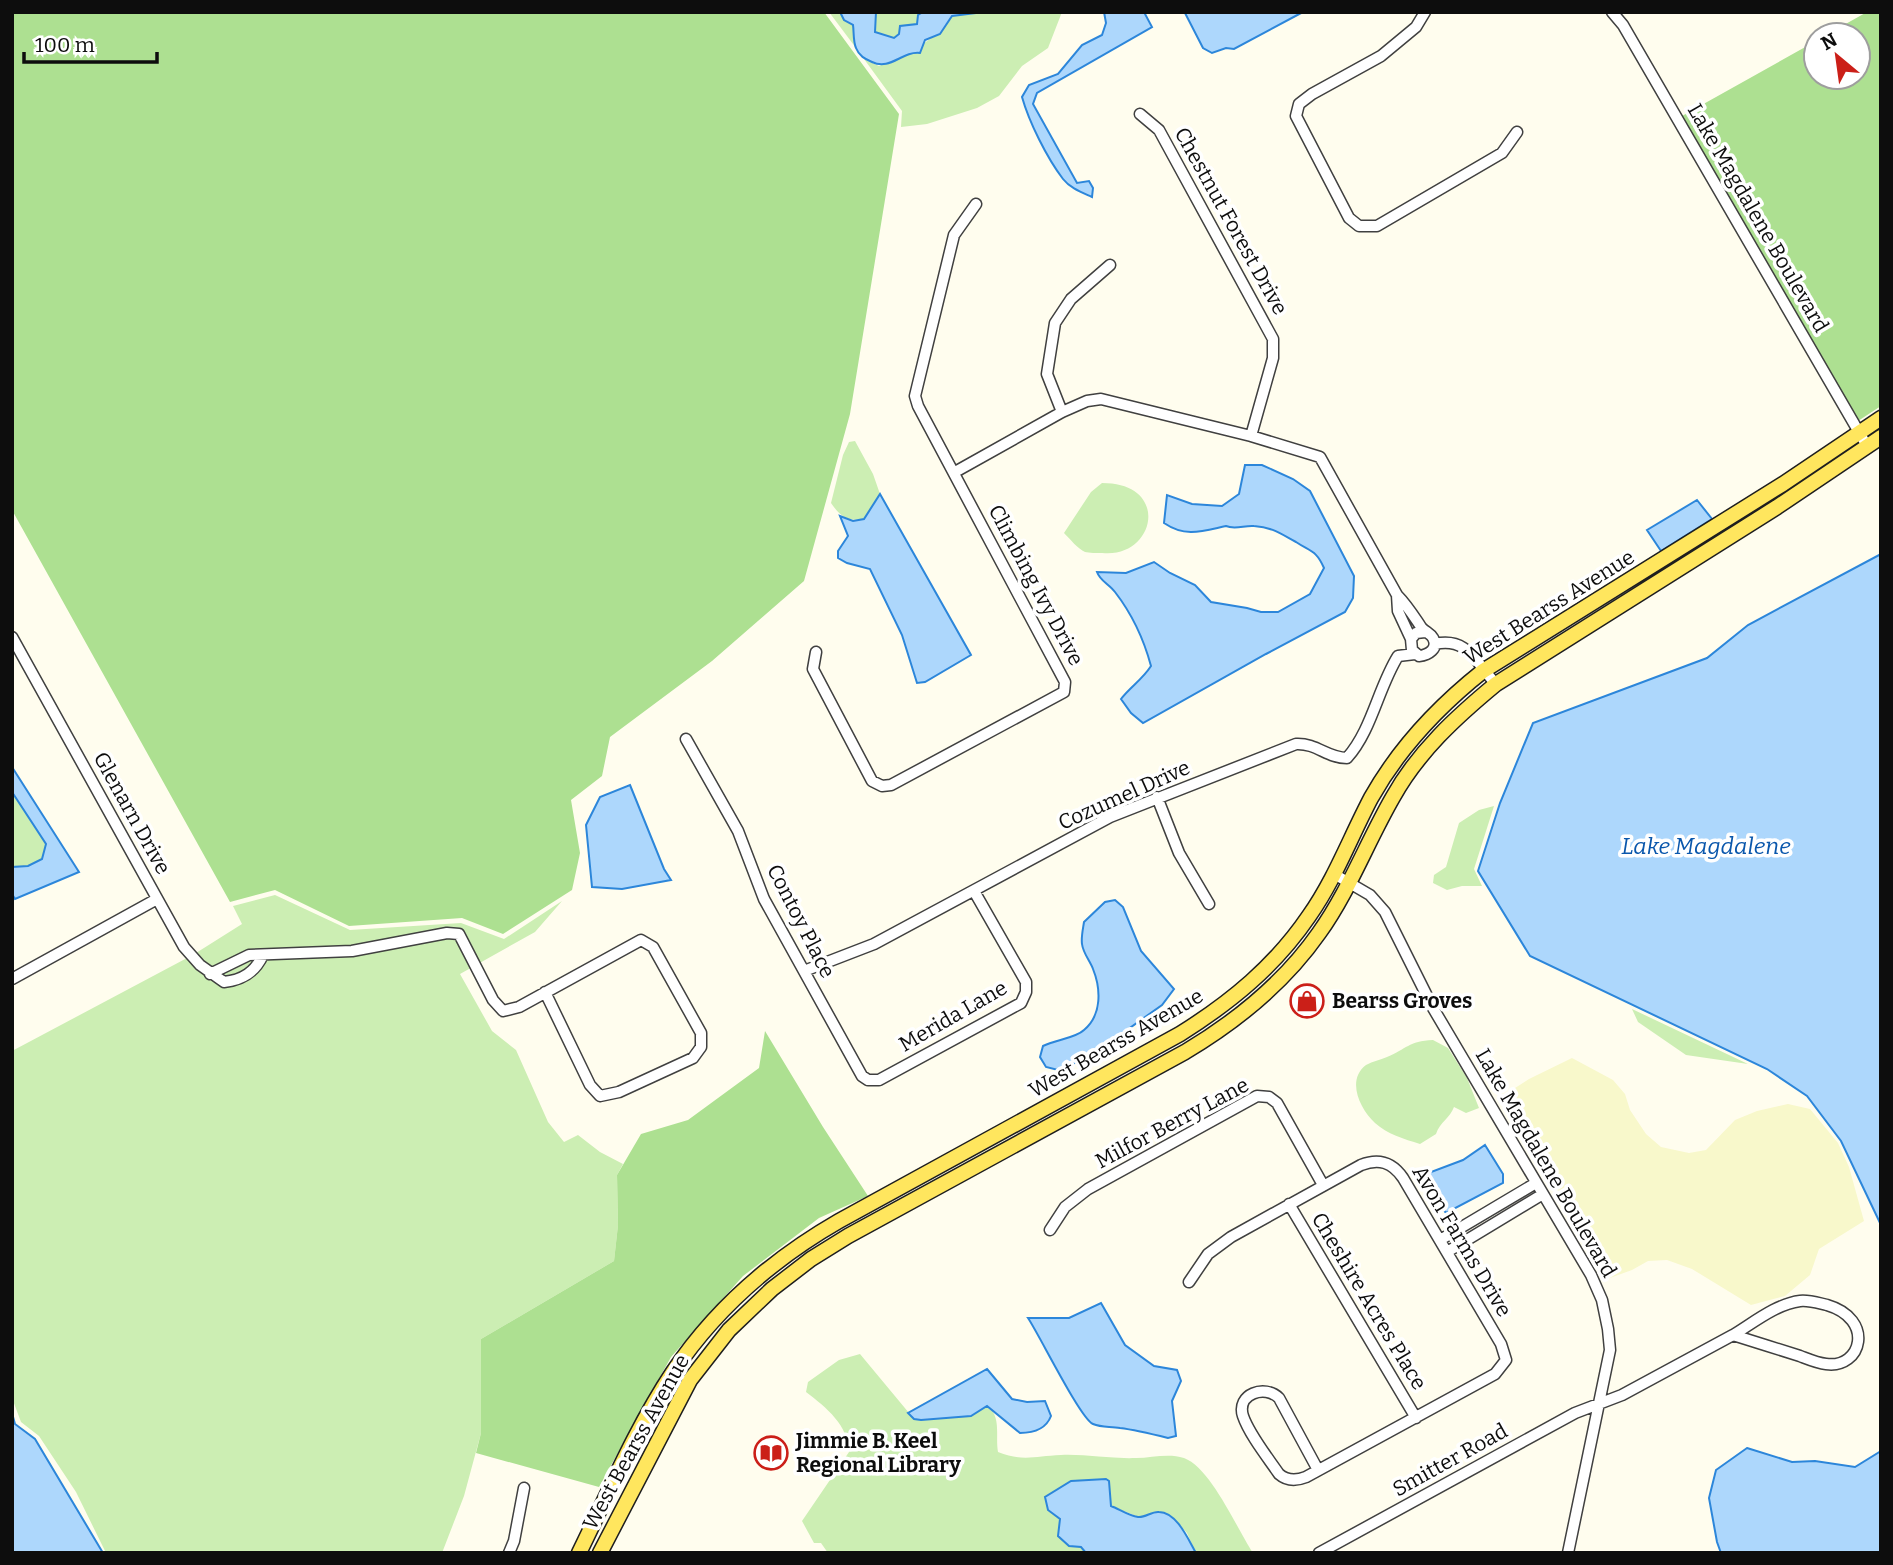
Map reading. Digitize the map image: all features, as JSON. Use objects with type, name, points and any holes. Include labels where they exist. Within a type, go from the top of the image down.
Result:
[{"type":"main road","name":"West Bearss Avenue","points":[[579,1553],[652,1408],[674,1371],[733,1300],[770,1267],[851,1214],[1180,1034],[1224,1006],[1288,944],[1335,874],[1371,799],[1390,768],[1424,726],[1455,695],[1483,671],[1783,484],[1881,418]]},
{"type":"main road","name":"West Bearss Avenue","points":[[600,1553],[690,1380],[702,1362],[745,1314],[779,1283],[848,1236],[1173,1058],[1224,1027],[1259,1001],[1303,955],[1319,933],[1350,882],[1393,796],[1446,728],[1496,684],[1777,507],[1881,436]]},
{"type":"main road","points":[[647,1460],[642,1442],[673,1385],[674,1371]]},
{"type":"street","points":[[1425,12],[1416,27],[1381,56],[1299,104],[1296,116],[1349,218],[1359,226],[1377,226],[1502,153],[1517,132]]},
{"type":"street","name":"Lake Magdalene Boulevard","points":[[1612,12],[1623,25],[1867,446]]},
{"type":"street","name":"Chestnut Forest Drive","points":[[1140,114],[1159,130],[1273,339],[1273,358],[1251,436]]},
{"type":"street","name":"Climbing Ivy Drive","points":[[816,652],[813,669],[872,781],[882,786],[891,785],[1064,692],[1065,682],[915,396],[954,235],[976,204]]},
{"type":"street","points":[[1062,412],[1047,374],[1055,323],[1071,299],[1110,265]]},
{"type":"street","points":[[955,472],[1062,412],[1087,401],[1101,399],[1251,436],[1320,457],[1397,595],[1409,606],[1424,632],[1433,638],[1435,644],[1427,655],[1415,654],[1410,648],[1411,639],[1398,611],[1397,595]]},
{"type":"street","points":[[1411,639],[1416,633],[1424,632]]},
{"type":"street","name":"Glenarn Drive","points":[[12,637],[157,899],[12,979]]},
{"type":"street","points":[[1435,644],[1450,640],[1463,646],[1496,684]]},
{"type":"street","name":"Cozumel Drive","points":[[804,971],[874,943],[1110,817],[1157,797],[1296,744],[1310,744],[1336,758],[1347,758],[1357,746],[1388,672],[1398,656],[1415,654]]},
{"type":"street","name":"Contoy Place","points":[[687,738],[738,831],[764,899],[862,1076],[869,1080]]},
{"type":"street","points":[[1157,797],[1180,853],[1209,904]]},
{"type":"street","name":"Lake Magdalene Boulevard","points":[[1335,874],[1370,895],[1385,912],[1440,1020],[1591,1275],[1602,1300],[1610,1350],[1569,1553]]},
{"type":"street","name":"Merida Lane","points":[[869,1080],[879,1080],[1021,1003],[1026,992],[1026,982],[974,891]]},
{"type":"street","points":[[157,899],[184,947],[210,974],[224,982],[245,977],[264,955]]},
{"type":"street","points":[[210,974],[248,955],[352,951],[447,933],[459,934],[494,1000],[503,1011],[519,1007],[545,992],[641,940],[653,947],[701,1033],[701,1047],[693,1058],[619,1092],[600,1096],[590,1085],[545,992]]},
{"type":"street","name":"Milfor Berry Lane","points":[[1049,1230],[1065,1207],[1088,1189],[1257,1096],[1269,1097],[1277,1103],[1323,1185]]},
{"type":"street","name":"Avon Farms Drive","points":[[1189,1282],[1201,1262],[1217,1247],[1323,1185],[1369,1162],[1388,1163],[1403,1178],[1502,1344],[1506,1360],[1495,1374],[1416,1418],[1318,1470],[1296,1480],[1286,1479],[1279,1474],[1243,1415],[1242,1410],[1248,1396],[1254,1392],[1268,1391],[1279,1398],[1318,1470]]},
{"type":"street","points":[[1440,1240],[1536,1183]]},
{"type":"street","points":[[1447,1252],[1543,1194]]},
{"type":"street","name":"Cheshire Acres Place","points":[[1289,1205],[1416,1418]]},
{"type":"street","points":[[1479,1217],[1485,1229]]},
{"type":"street","name":"Smitter Road","points":[[1319,1553],[1575,1413],[1622,1395],[1773,1311],[1800,1301],[1813,1302],[1842,1311],[1853,1318],[1858,1331],[1854,1352],[1846,1360],[1826,1364],[1733,1335]]},
{"type":"street","points":[[509,1553],[514,1541],[524,1488]]},
{"type":"green space","points":[[12,12],[824,12],[899,114],[850,414],[804,581],[712,661],[610,737],[602,776],[571,800],[580,853],[572,890],[503,934],[462,918],[349,926],[275,890],[230,902],[12,510]]},
{"type":"green space","points":[[829,12],[840,12],[844,20],[853,24],[856,48]]},
{"type":"green space","points":[[876,12],[923,12],[918,16],[917,25],[900,26],[899,34],[894,38],[875,32]]},
{"type":"green space","points":[[976,12],[1062,12],[1048,48],[1022,66],[999,96],[977,108],[927,124],[901,127],[902,111],[864,59],[879,66],[901,57],[937,33],[952,16]]},
{"type":"green space","points":[[1867,12],[1881,12],[1881,406],[1858,421],[1682,116],[1802,49],[1802,91],[1872,91],[1872,21],[1851,21]]},
{"type":"green space","points":[[855,441],[873,474],[880,494],[864,519],[858,520],[844,517],[831,503],[843,455],[849,442]]},
{"type":"green space","points":[[1102,483],[1124,486],[1139,495],[1147,507],[1148,520],[1144,533],[1134,545],[1120,552],[1085,552],[1064,533],[1091,492]]},
{"type":"green space","points":[[12,792],[46,843],[42,859],[28,866],[12,867]]},
{"type":"green space","points":[[1494,806],[1474,869],[1482,886],[1462,886],[1447,890],[1433,883],[1434,875],[1446,867],[1459,823],[1479,810]]},
{"type":"green space","points":[[275,895],[350,930],[461,923],[504,939],[562,901],[535,932],[460,974],[492,1031],[516,1050],[548,1122],[564,1142],[578,1135],[600,1152],[623,1164],[617,1175],[618,1225],[614,1261],[481,1339],[481,1433],[464,1496],[442,1553],[106,1553],[76,1492],[39,1436],[21,1422],[12,1398],[12,1051],[187,958],[211,981],[216,973],[196,953],[242,924],[233,906]]},
{"type":"green space","points":[[1632,1009],[1748,1064],[1686,1055],[1638,1022]]},
{"type":"green space","points":[[765,1031],[868,1196],[819,1218],[743,1276],[671,1357],[599,1487],[476,1453],[481,1433],[481,1339],[614,1261],[618,1225],[617,1175],[641,1134],[688,1120],[759,1068]]},
{"type":"green space","points":[[1433,1040],[1448,1048],[1467,1078],[1479,1108],[1466,1113],[1454,1107],[1436,1134],[1420,1144],[1390,1133],[1375,1123],[1360,1102],[1357,1078],[1366,1065],[1413,1044]]},
{"type":"green space","points":[[1572,1058],[1613,1080],[1625,1094],[1630,1110],[1646,1134],[1661,1147],[1689,1153],[1706,1150],[1735,1120],[1757,1111],[1788,1104],[1810,1109],[1838,1143],[1849,1167],[1864,1221],[1819,1249],[1810,1275],[1785,1296],[1751,1305],[1692,1269],[1667,1260],[1648,1261],[1607,1279],[1579,1225],[1548,1180],[1504,1095],[1529,1079]]},
{"type":"green space","points":[[860,1354],[914,1419],[976,1413],[987,1406],[995,1415],[998,1452],[1007,1455],[1022,1458],[1070,1455],[1184,1458],[1194,1464],[1213,1486],[1253,1553],[1196,1553],[1187,1533],[1179,1524],[1158,1511],[1139,1517],[1111,1506],[1109,1481],[1071,1481],[1045,1497],[1048,1510],[1060,1519],[1062,1533],[1069,1546],[1081,1547],[1086,1553],[828,1553],[821,1543],[814,1543],[802,1521],[849,1452],[848,1442],[835,1418],[806,1392],[808,1382],[839,1360]]},
{"type":"water","points":[[840,12],[876,12],[875,32],[894,38],[899,34],[900,26],[917,24],[918,15],[923,12],[976,13],[952,16],[940,34],[925,40],[920,53],[878,64],[859,53],[854,42],[853,25],[844,20]]},
{"type":"water","points":[[1104,12],[1144,12],[1152,27],[1037,93],[1033,104],[1077,183],[1089,181],[1093,188],[1092,197],[1076,190],[1063,179],[1034,128],[1022,97],[1029,85],[1058,74],[1082,45],[1102,35],[1106,23]]},
{"type":"water","points":[[1303,12],[1234,49],[1226,48],[1212,53],[1203,48],[1185,13]]},
{"type":"water","points":[[1245,465],[1262,465],[1293,479],[1310,491],[1354,576],[1353,598],[1345,612],[1143,723],[1121,699],[1151,666],[1148,656],[1127,609],[1097,572],[1126,573],[1154,562],[1195,585],[1211,602],[1261,612],[1278,612],[1310,594],[1324,568],[1313,552],[1266,528],[1226,526],[1187,532],[1164,523],[1167,495],[1192,504],[1222,506],[1239,494]]},
{"type":"water","points":[[880,494],[971,655],[925,682],[917,683],[902,635],[870,569],[838,558],[838,551],[848,536],[840,516],[853,521],[864,519]]},
{"type":"water","points":[[1697,500],[1712,519],[1661,551],[1647,530]]},
{"type":"water","name":"Lake Magdalene","points":[[1881,554],[1881,1225],[1841,1141],[1807,1096],[1767,1069],[1530,956],[1478,871],[1500,803],[1533,723],[1707,658],[1748,625]]},
{"type":"water","points":[[12,767],[79,872],[15,899],[12,894],[12,867],[28,866],[42,859],[46,844],[12,792]]},
{"type":"water","points":[[630,785],[671,880],[622,889],[592,887],[586,825],[600,797]]},
{"type":"water","points":[[1115,900],[1123,907],[1141,951],[1174,989],[1162,1005],[1089,1057],[1058,1070],[1046,1067],[1040,1057],[1043,1046],[1080,1033],[1094,1017],[1098,985],[1083,947],[1084,922],[1105,902]]},
{"type":"water","points":[[1485,1145],[1503,1174],[1503,1183],[1446,1213],[1433,1197],[1423,1175],[1463,1160]]},
{"type":"water","points":[[1101,1303],[1125,1345],[1154,1366],[1177,1370],[1181,1381],[1172,1401],[1176,1436],[1168,1438],[1093,1424],[1070,1393],[1028,1318],[1069,1318]]},
{"type":"water","points":[[987,1369],[1012,1399],[1045,1401],[1051,1416],[1046,1424],[1034,1431],[1020,1433],[987,1406],[971,1416],[921,1420],[914,1419],[908,1413]]},
{"type":"water","points":[[12,1413],[15,1424],[35,1439],[103,1553],[12,1553]]},
{"type":"water","points":[[1747,1448],[1792,1462],[1815,1461],[1855,1467],[1881,1451],[1881,1553],[1721,1553],[1709,1498],[1716,1470]]},
{"type":"water","points":[[1071,1481],[1109,1481],[1111,1506],[1138,1517],[1156,1512],[1165,1513],[1182,1528],[1196,1553],[1086,1553],[1081,1547],[1069,1546],[1058,1536],[1060,1519],[1048,1510],[1045,1497]]},
{"type":"place","name":"Bearss Groves","points":[[1307,1001]]},
{"type":"place","name":"Jimmie B. Keel Regional Library","points":[[771,1453]]}]
